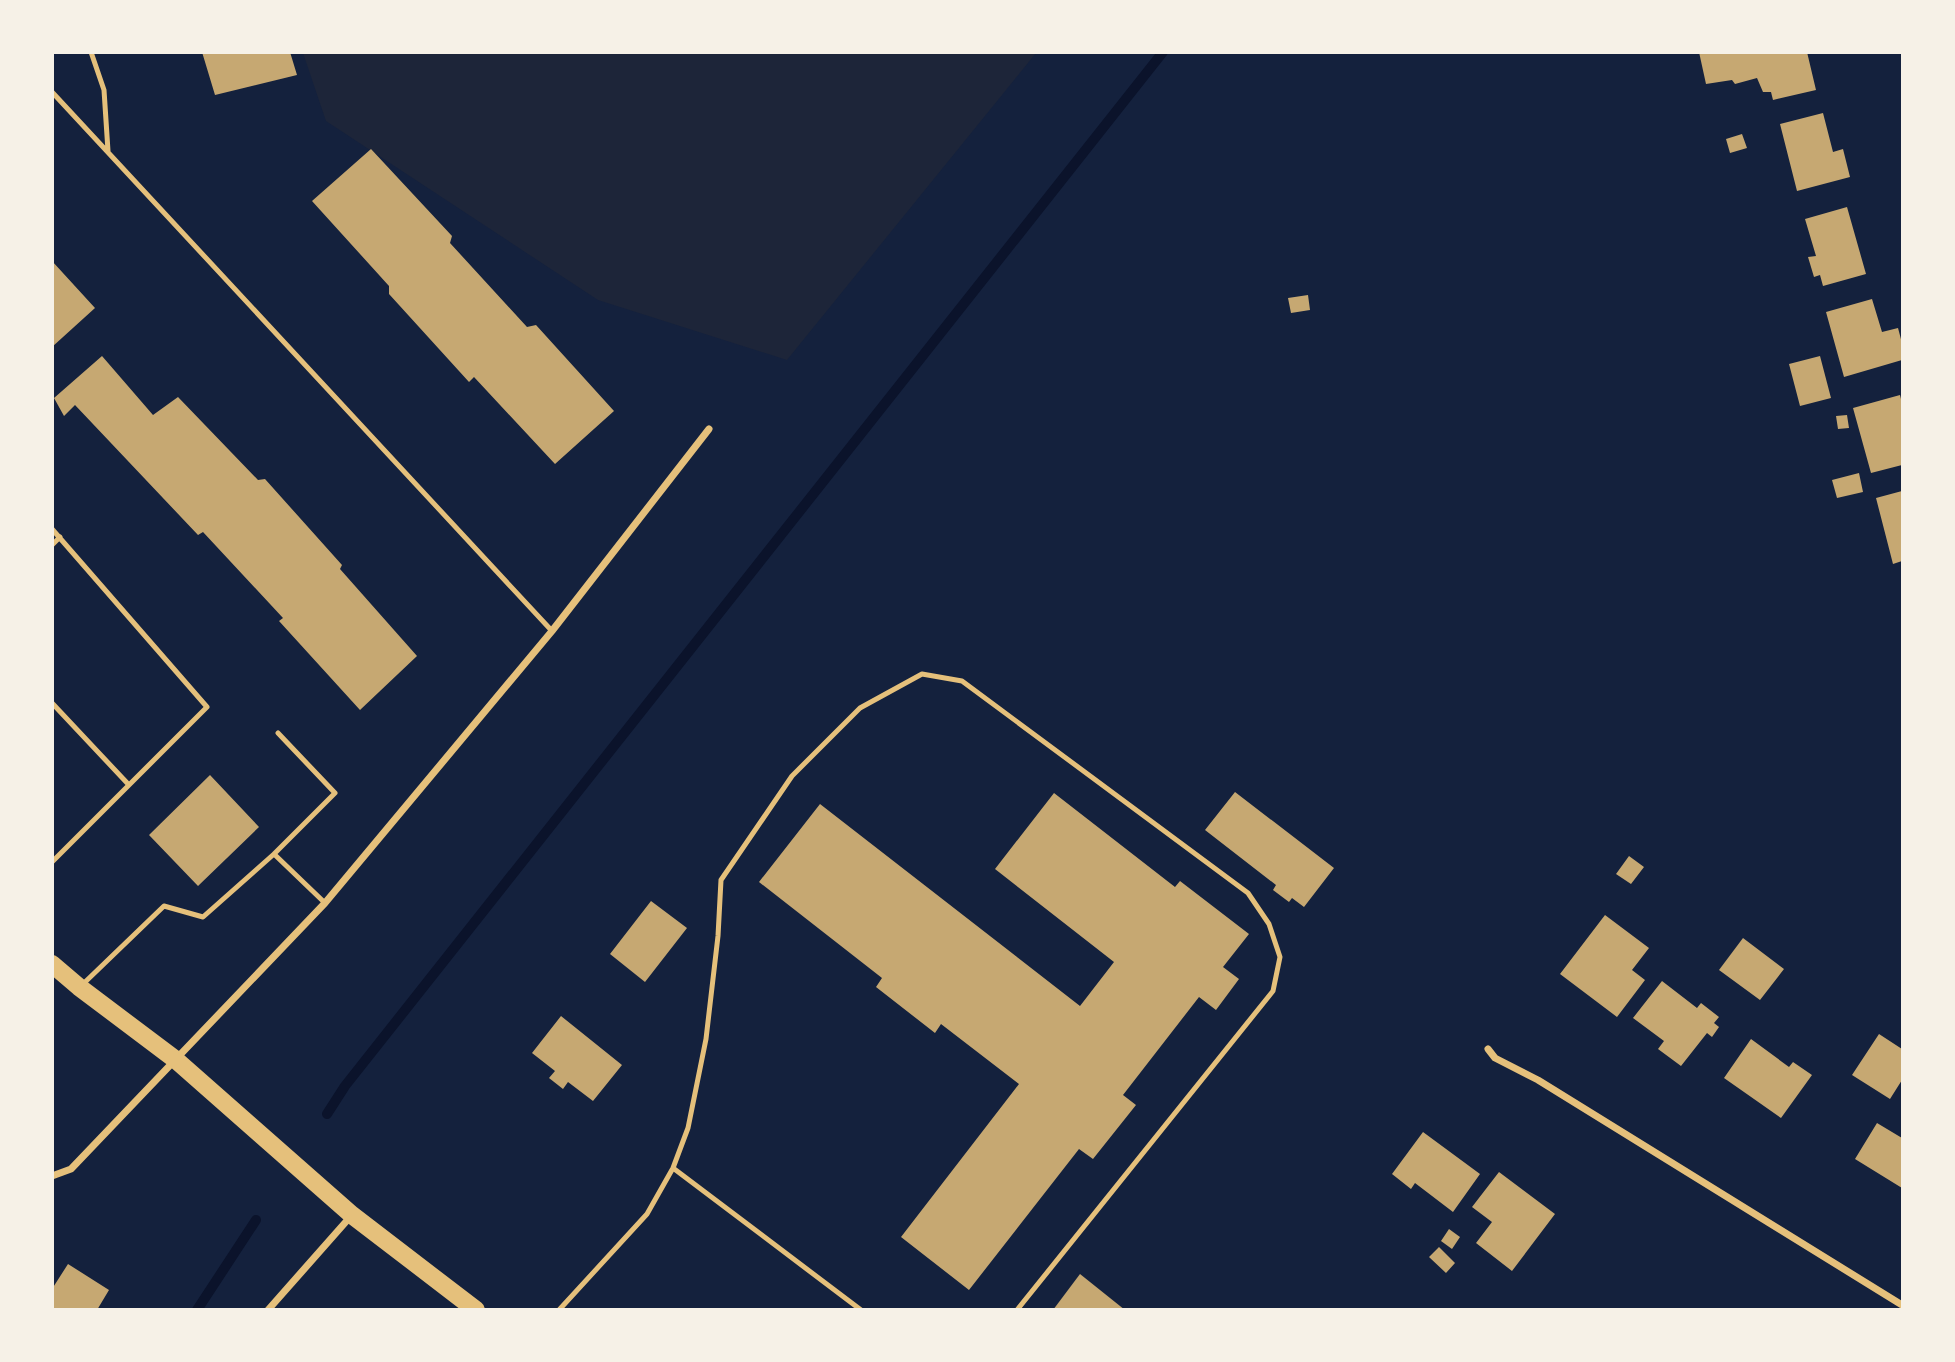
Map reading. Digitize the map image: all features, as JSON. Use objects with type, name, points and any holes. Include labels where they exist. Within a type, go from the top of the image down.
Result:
[{"type":"main road","points":[[52,964],[176,1060],[352,1215],[476,1310]]},
{"type":"street","points":[[52,1177],[71,1169],[325,904],[552,631],[709,429]]},
{"type":"street","points":[[1488,1049],[1495,1058],[1538,1080],[1902,1305]]},
{"type":"street","points":[[268,1310],[352,1215]]},
{"type":"lane","points":[[91,52],[104,90],[108,151]]},
{"type":"lane","points":[[52,92],[552,631]]},
{"type":"lane","points":[[52,528],[207,707],[52,862]]},
{"type":"lane","points":[[52,545],[60,537]]},
{"type":"lane","points":[[559,1310],[647,1214],[673,1168],[688,1128],[706,1039],[718,936],[721,880],[792,776],[860,708],[922,674],[962,681],[1248,893],[1269,924],[1280,957],[1273,991],[1017,1310]]},
{"type":"lane","points":[[52,702],[129,785]]},
{"type":"lane","points":[[79,987],[164,906],[203,917],[274,854],[335,793],[278,733]]},
{"type":"lane","points":[[274,854],[325,904]]},
{"type":"lane","points":[[673,1168],[861,1310]]},
{"type":"shaded area","points":[[303,53],[1036,53],[787,360],[598,300],[326,121]]},
{"type":"building","points":[[202,52],[290,52],[297,75],[215,95]]},
{"type":"building","points":[[1699,52],[1807,52],[1816,90],[1773,100],[1771,92],[1763,92],[1757,78],[1735,84],[1732,80],[1706,84]]},
{"type":"building","points":[[1823,113],[1833,152],[1843,149],[1850,177],[1797,191],[1780,124]]},
{"type":"building","points":[[1742,134],[1747,148],[1730,153],[1726,139]]},
{"type":"building","points":[[371,149],[452,236],[450,243],[527,327],[536,325],[614,411],[555,464],[474,377],[469,382],[389,294],[389,286],[312,201]]},
{"type":"building","points":[[1847,207],[1866,274],[1823,286],[1820,275],[1814,277],[1808,257],[1816,256],[1805,219]]},
{"type":"building","points":[[52,261],[95,308],[52,347]]},
{"type":"building","points":[[1308,295],[1310,310],[1291,313],[1288,298]]},
{"type":"building","points":[[1872,299],[1882,332],[1898,328],[1902,343],[1902,360],[1844,377],[1826,312]]},
{"type":"building","points":[[102,356],[153,415],[178,397],[258,480],[265,479],[342,565],[340,569],[417,656],[360,710],[279,621],[283,618],[203,532],[198,535],[75,405],[64,416],[54,398]]},
{"type":"building","points":[[1820,356],[1831,398],[1800,406],[1789,364]]},
{"type":"building","points":[[1900,395],[1902,465],[1871,473],[1853,408]]},
{"type":"building","points":[[1847,415],[1849,428],[1838,429],[1836,416]]},
{"type":"building","points":[[1859,473],[1863,492],[1837,498],[1832,480]]},
{"type":"building","points":[[1902,491],[1902,561],[1893,564],[1876,498]]},
{"type":"building","points":[[210,775],[259,827],[198,886],[149,835]]},
{"type":"building","points":[[1235,792],[1334,868],[1304,907],[1292,898],[1289,902],[1273,890],[1276,885],[1205,830]]},
{"type":"building","points":[[1054,793],[1175,887],[1180,881],[1249,934],[1223,967],[1239,979],[1216,1010],[1199,997],[1123,1095],[1136,1105],[1093,1159],[1079,1149],[969,1290],[901,1237],[1019,1084],[941,1024],[935,1033],[876,987],[882,978],[759,882],[820,804],[1080,1006],[1114,962],[995,869]]},
{"type":"building","points":[[1629,856],[1644,867],[1631,884],[1616,874]]},
{"type":"building","points":[[651,901],[687,928],[645,982],[610,954]]},
{"type":"building","points":[[1605,915],[1649,948],[1632,970],[1645,980],[1617,1017],[1560,974]]},
{"type":"building","points":[[1743,938],[1784,969],[1760,1000],[1719,970]]},
{"type":"building","points":[[1662,981],[1697,1008],[1701,1003],[1719,1017],[1714,1023],[1719,1027],[1712,1037],[1707,1033],[1681,1066],[1658,1049],[1664,1041],[1633,1018]]},
{"type":"building","points":[[561,1016],[622,1065],[593,1101],[568,1082],[563,1089],[549,1078],[555,1071],[532,1053]]},
{"type":"building","points":[[1879,1034],[1902,1049],[1902,1080],[1890,1099],[1852,1075]]},
{"type":"building","points":[[1751,1039],[1789,1067],[1793,1062],[1812,1075],[1781,1118],[1724,1078]]},
{"type":"building","points":[[1877,1123],[1902,1138],[1902,1188],[1855,1159]]},
{"type":"building","points":[[1423,1132],[1480,1174],[1453,1212],[1415,1183],[1411,1189],[1392,1174]]},
{"type":"building","points":[[1499,1172],[1555,1214],[1512,1271],[1476,1243],[1492,1222],[1472,1207]]},
{"type":"building","points":[[1449,1229],[1460,1237],[1452,1249],[1441,1241]]},
{"type":"building","points":[[1439,1247],[1455,1263],[1446,1273],[1429,1257]]},
{"type":"building","points":[[68,1264],[109,1290],[97,1310],[52,1310],[52,1289]]},
{"type":"building","points":[[1080,1274],[1125,1310],[1053,1310]]},
{"type":"waterway","points":[[327,1114],[345,1086],[1163,52]]},
{"type":"waterway","points":[[197,1310],[256,1220]]}]
